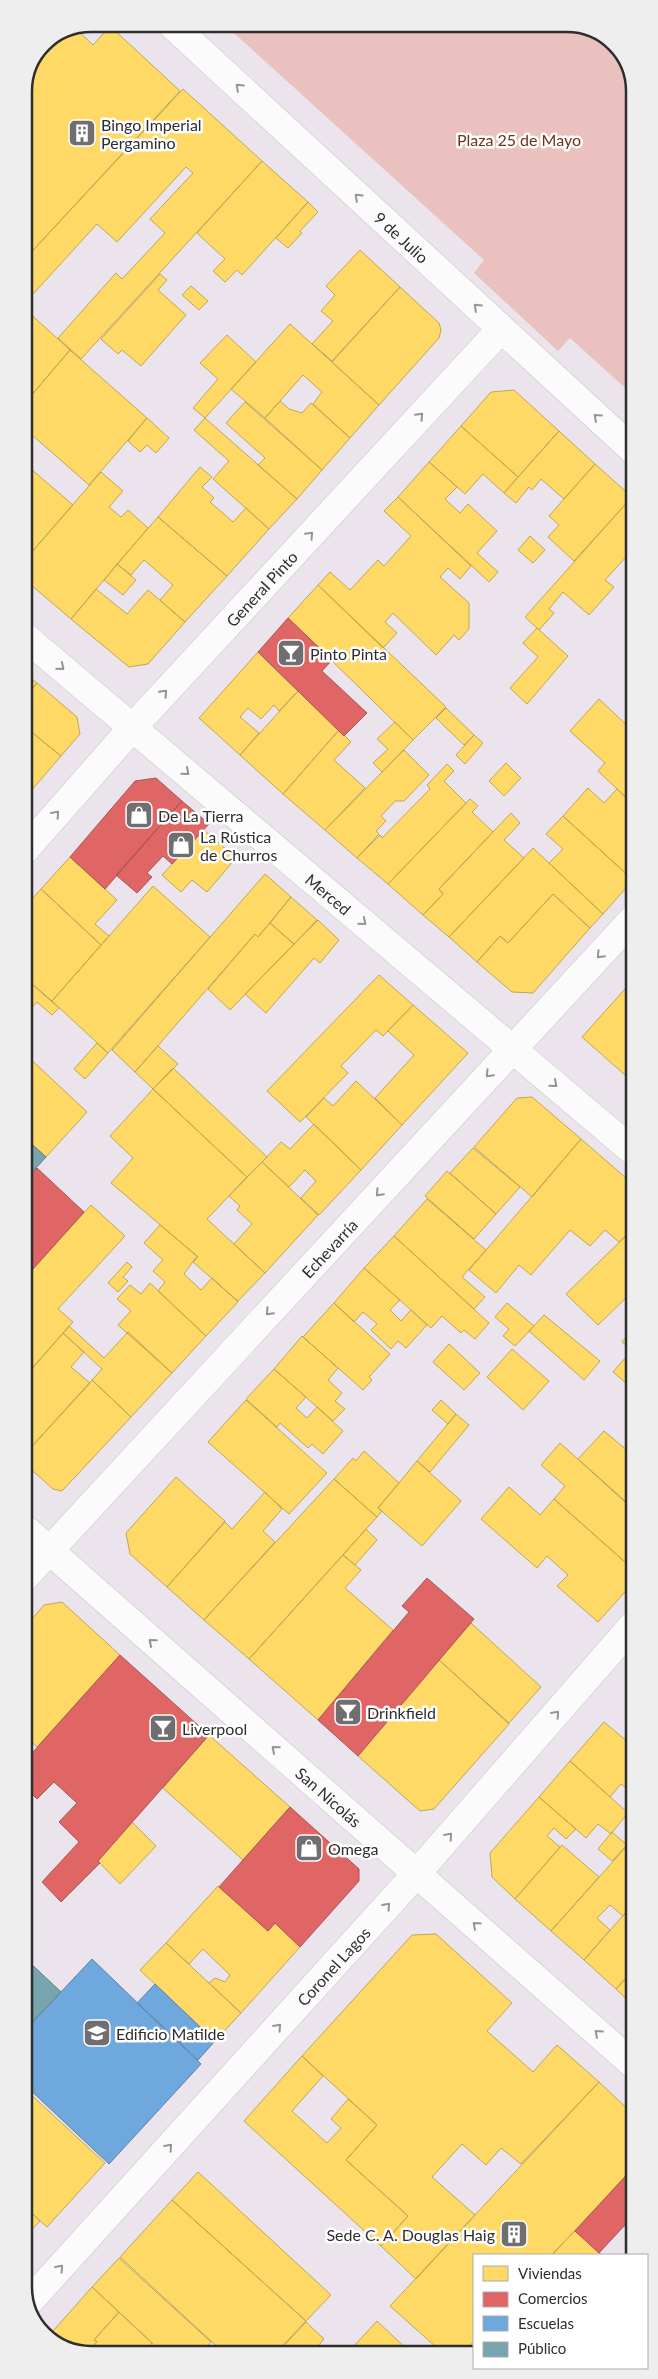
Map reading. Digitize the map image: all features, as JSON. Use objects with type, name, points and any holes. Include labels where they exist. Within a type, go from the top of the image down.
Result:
[{"type":"street","name":"9 de Julio","points":[[180,32],[626,444]]},
{"type":"street","name":"General Pinto","points":[[32,842],[133,727],[500,329]]},
{"type":"street","name":"Merced","points":[[32,643],[626,1145]]},
{"type":"street","name":"Echevarría","points":[[32,1569],[626,927]]},
{"type":"street","name":"San Nicolás","points":[[32,1535],[626,2058]]},
{"type":"street","name":"Coronel Lagos","points":[[34,2297],[417,1873],[626,1633]]},
{"type":"green space","name":"Plaza 25 de Mayo","points":[[233,32],[570,33],[589,37],[605,47],[618,62],[626,92],[626,389],[570,338],[558,351],[474,273],[484,260]]},
{"type":"building: Viviendas","name":"Bingo Imperial Pergamino","points":[[105,32],[117,32],[180,91],[32,251],[32,92],[37,69],[42,59],[50,50],[59,42],[69,37],[81,34],[93,45]]},
{"type":"building: Viviendas","points":[[183,89],[262,161],[81,359],[58,338],[116,273],[122,279],[165,233],[150,219],[193,173],[186,167],[117,242],[97,224],[32,295],[32,251]]},
{"type":"building: Viviendas","points":[[262,161],[308,202],[242,275],[237,270],[225,282],[213,271],[225,259],[197,233]]},
{"type":"building: Viviendas","points":[[308,202],[318,212],[300,231],[302,233],[288,248],[276,238]]},
{"type":"building: Viviendas","points":[[360,250],[400,287],[332,361],[312,344],[333,321],[321,311],[335,295],[326,286]]},
{"type":"building: Viviendas","points":[[160,274],[167,280],[158,290],[186,315],[141,366],[122,350],[118,354],[101,339]]},
{"type":"building: Viviendas","points":[[191,286],[208,301],[199,310],[182,295]]},
{"type":"building: Viviendas","points":[[400,287],[439,323],[441,330],[439,338],[379,405],[332,362]]},
{"type":"building: Viviendas","points":[[32,315],[70,350],[32,395]]},
{"type":"building: Viviendas","points":[[290,324],[379,405],[350,438],[313,404],[322,392],[303,375],[265,418],[231,389]]},
{"type":"building: Viviendas","points":[[227,335],[256,362],[205,418],[193,408],[218,379],[200,363]]},
{"type":"building: Viviendas","points":[[70,350],[147,418],[89,485],[32,435],[32,395]]},
{"type":"building: Viviendas","points":[[514,390],[559,431],[518,477],[461,426],[491,392]]},
{"type":"building: Viviendas","points":[[280,401],[289,409],[302,413],[311,403],[350,438],[322,470],[265,418]]},
{"type":"building: Viviendas","points":[[245,402],[322,470],[297,499],[258,465],[265,458],[226,423]]},
{"type":"building: Viviendas","points":[[147,418],[169,438],[156,453],[147,445],[140,452],[128,441]]},
{"type":"building: Viviendas","points":[[205,418],[297,499],[269,529],[213,479],[229,461],[194,430]]},
{"type":"building: Viviendas","points":[[461,426],[518,477],[504,493],[483,474],[465,494],[429,462]]},
{"type":"building: Viviendas","points":[[559,431],[595,464],[564,499],[541,479],[532,490],[529,487],[516,503],[504,493]]},
{"type":"building: Viviendas","points":[[429,462],[457,487],[445,499],[460,513],[468,504],[497,531],[477,553],[498,572],[489,582],[398,497]]},
{"type":"building: Viviendas","points":[[595,464],[626,492],[626,504],[574,561],[548,537],[559,525],[549,516]]},
{"type":"building: Viviendas","points":[[200,467],[212,477],[202,487],[214,498],[210,502],[233,522],[246,508],[269,529],[227,576],[158,517]]},
{"type":"building: Viviendas","points":[[32,470],[73,505],[32,552]]},
{"type":"building: Viviendas","points":[[101,472],[123,491],[109,507],[121,517],[128,510],[148,528],[71,619],[32,586],[32,552]]},
{"type":"building: Viviendas","points":[[398,497],[471,566],[460,579],[448,568],[440,577],[469,603],[469,629],[459,640],[454,635],[436,655],[393,613],[385,622],[397,633],[383,648],[318,585],[330,572],[350,590],[378,560],[384,566],[411,536],[384,511]]},
{"type":"building: Viviendas","points":[[626,504],[626,557],[605,580],[614,587],[589,615],[563,592],[549,609],[554,613],[539,630],[525,617]]},
{"type":"building: Viviendas","points":[[158,517],[227,576],[185,622],[160,600],[173,585],[144,560],[131,575],[117,564]]},
{"type":"building: Viviendas","points":[[530,536],[545,550],[533,563],[518,550]]},
{"type":"building: Viviendas","points":[[117,564],[136,580],[123,595],[104,580]]},
{"type":"building: Viviendas","points":[[318,585],[446,707],[413,740],[288,618]]},
{"type":"building: Viviendas","points":[[96,589],[127,614],[148,590],[185,622],[148,664],[129,667],[71,619]]},
{"type":"building: Viviendas","points":[[537,628],[568,656],[527,704],[510,688],[538,657],[523,643]]},
{"type":"building: Viviendas","points":[[258,652],[298,691],[279,711],[274,705],[261,719],[248,708],[240,717],[259,733],[240,755],[199,718]]},
{"type":"building: Viviendas","points":[[32,679],[37,683],[32,689]]},
{"type":"building: Viviendas","points":[[37,683],[77,717],[80,734],[61,756],[32,732],[32,689]]},
{"type":"building: Viviendas","points":[[298,691],[339,730],[283,794],[240,755]]},
{"type":"building: Viviendas","points":[[599,699],[626,724],[626,797],[598,771],[605,763],[570,731]]},
{"type":"building: Viviendas","points":[[446,708],[474,735],[464,745],[436,718]]},
{"type":"building: Viviendas","points":[[395,722],[413,740],[382,772],[373,763],[388,749],[377,739]]},
{"type":"building: Viviendas","points":[[339,730],[351,742],[334,760],[365,788],[325,830],[283,794]]},
{"type":"building: Viviendas","points":[[32,732],[61,756],[32,790]]},
{"type":"building: Viviendas","points":[[474,735],[483,743],[465,764],[456,755]]},
{"type":"building: Viviendas","points":[[404,750],[429,775],[404,801],[395,801],[381,816],[386,821],[376,831],[379,834],[357,858],[325,830]]},
{"type":"building: Viviendas","points":[[506,763],[521,778],[504,796],[489,781]]},
{"type":"building: Viviendas","points":[[447,764],[454,771],[444,781],[466,803],[388,884],[357,858],[380,835],[382,838],[430,789],[427,785]]},
{"type":"building: Viviendas","points":[[588,788],[604,803],[617,789],[626,797],[626,874],[563,816]]},
{"type":"building: Viviendas","points":[[470,799],[478,806],[472,812],[493,832],[439,889],[443,894],[423,915],[388,884]]},
{"type":"building: Viviendas","points":[[511,813],[520,823],[504,840],[524,858],[449,937],[423,915],[443,894],[439,889]]},
{"type":"building: Viviendas","points":[[563,816],[626,874],[626,888],[603,914],[549,863],[563,849],[546,834]]},
{"type":"building: Viviendas","points":[[204,830],[236,858],[207,892],[192,880],[181,892],[162,875]]},
{"type":"building: Viviendas","points":[[533,848],[603,914],[590,928],[553,894],[508,943],[500,936],[477,962],[449,937]]},
{"type":"building: Viviendas","points":[[70,857],[117,900],[95,924],[109,936],[101,945],[41,889]]},
{"type":"building: Viviendas","points":[[265,874],[291,897],[258,937],[255,934],[135,1072],[112,1050]]},
{"type":"building: Viviendas","points":[[153,886],[210,937],[108,1053],[52,1001]]},
{"type":"building: Viviendas","points":[[41,889],[101,945],[52,1001],[32,984],[32,899]]},
{"type":"building: Viviendas","points":[[553,894],[590,928],[533,993],[512,992],[477,962],[500,936],[508,943]]},
{"type":"building: Viviendas","points":[[291,897],[317,920],[294,944],[270,923]]},
{"type":"building: Viviendas","points":[[318,920],[339,940],[320,963],[314,958],[266,1013],[245,994]]},
{"type":"building: Viviendas","points":[[270,923],[294,944],[230,1010],[208,989],[255,934],[258,937]]},
{"type":"building: Viviendas","points":[[379,975],[413,1005],[383,1036],[376,1030],[341,1066],[348,1073],[300,1122],[267,1091]]},
{"type":"building: Viviendas","points":[[32,984],[59,1008],[52,1015],[37,1002],[32,1008]]},
{"type":"building: Viviendas","points":[[626,988],[626,1076],[582,1037]]},
{"type":"building: Viviendas","points":[[413,1005],[468,1053],[402,1125],[375,1098],[414,1055],[388,1031]]},
{"type":"building: Viviendas","points":[[97,1043],[108,1053],[85,1079],[74,1069]]},
{"type":"building: Viviendas","points":[[158,1046],[178,1064],[153,1089],[135,1072]]},
{"type":"building: Viviendas","points":[[32,1060],[87,1112],[46,1157],[32,1144]]},
{"type":"building: Viviendas","points":[[173,1068],[267,1157],[247,1177],[153,1089]]},
{"type":"building: Viviendas","points":[[356,1081],[402,1125],[361,1170],[306,1117],[324,1098],[333,1106]]},
{"type":"building: Viviendas","points":[[153,1089],[247,1177],[207,1219],[265,1273],[238,1301],[193,1262],[198,1257],[111,1183],[133,1158],[110,1136]]},
{"type":"building: Viviendas","points":[[532,1097],[581,1139],[532,1197],[474,1147],[517,1098]]},
{"type":"building: Viviendas","points":[[314,1124],[361,1170],[319,1215],[301,1198],[316,1181],[305,1170],[289,1187],[262,1162],[281,1142],[290,1149]]},
{"type":"building: Viviendas","points":[[581,1139],[626,1178],[626,1235],[619,1242],[605,1230],[590,1246],[570,1230],[531,1275],[519,1265],[496,1293],[469,1270]]},
{"type":"building: Viviendas","points":[[473,1148],[520,1187],[496,1214],[450,1173]]},
{"type":"building: Viviendas","points":[[262,1162],[318,1215],[265,1273],[234,1244],[252,1224],[237,1210],[240,1206],[229,1196]]},
{"type":"building: Viviendas","points":[[447,1171],[496,1214],[474,1239],[425,1196]]},
{"type":"building: Viviendas","points":[[427,1199],[486,1250],[462,1277],[485,1297],[474,1309],[394,1236]]},
{"type":"building: Viviendas","points":[[91,1205],[125,1236],[58,1309],[73,1322],[32,1368],[32,1270]]},
{"type":"building: Viviendas","points":[[160,1225],[197,1256],[184,1274],[201,1290],[212,1278],[238,1302],[206,1336],[158,1291],[165,1282],[153,1271],[163,1260],[144,1243]]},
{"type":"building: Viviendas","points":[[394,1236],[489,1323],[475,1339],[464,1330],[461,1333],[442,1316],[431,1328],[364,1268]]},
{"type":"building: Viviendas","points":[[626,1236],[626,1298],[598,1325],[566,1294]]},
{"type":"building: Viviendas","points":[[127,1262],[132,1267],[123,1277],[128,1281],[118,1292],[108,1283]]},
{"type":"building: Viviendas","points":[[364,1268],[400,1300],[390,1310],[401,1321],[411,1310],[427,1325],[406,1348],[398,1341],[391,1349],[371,1330],[377,1324],[363,1312],[354,1322],[334,1303]]},
{"type":"building: Viviendas","points":[[150,1283],[206,1336],[172,1373],[118,1325],[131,1311],[117,1299],[130,1285],[141,1294]]},
{"type":"building: Viviendas","points":[[334,1303],[390,1354],[369,1377],[372,1380],[363,1390],[303,1337]]},
{"type":"building: Viviendas","points":[[507,1303],[534,1326],[515,1346],[503,1336],[509,1329],[495,1317]]},
{"type":"building: Viviendas","points":[[544,1315],[600,1361],[584,1380],[529,1331]]},
{"type":"building: Viviendas","points":[[69,1326],[104,1358],[128,1332],[172,1373],[131,1417],[92,1380],[102,1369],[63,1333]]},
{"type":"building: Viviendas","points":[[63,1333],[84,1352],[71,1367],[90,1383],[32,1446],[32,1369]]},
{"type":"building: Viviendas","points":[[302,1336],[338,1368],[328,1380],[342,1393],[335,1401],[345,1409],[333,1421],[274,1369]]},
{"type":"building: Viviendas","points":[[626,1337],[626,1345],[622,1342]]},
{"type":"building: Viviendas","points":[[449,1344],[480,1373],[464,1390],[433,1362]]},
{"type":"building: Viviendas","points":[[512,1349],[549,1381],[523,1410],[487,1377]]},
{"type":"building: Viviendas","points":[[626,1357],[626,1383],[613,1372]]},
{"type":"building: Viviendas","points":[[274,1369],[306,1397],[296,1408],[307,1418],[317,1407],[343,1431],[323,1454],[312,1444],[308,1448],[280,1423],[277,1427],[246,1399]]},
{"type":"building: Viviendas","points":[[92,1380],[131,1417],[62,1491],[53,1489],[32,1470],[32,1446]]},
{"type":"building: Viviendas","points":[[246,1400],[327,1473],[289,1514],[208,1442]]},
{"type":"building: Viviendas","points":[[441,1400],[456,1414],[448,1424],[432,1410]]},
{"type":"building: Viviendas","points":[[456,1414],[469,1425],[430,1472],[417,1461]]},
{"type":"building: Viviendas","points":[[604,1431],[626,1449],[626,1502],[578,1459]]},
{"type":"building: Viviendas","points":[[560,1443],[626,1503],[626,1563],[554,1499],[565,1486],[541,1465]]},
{"type":"building: Viviendas","points":[[364,1451],[399,1483],[378,1508],[382,1511],[377,1517],[334,1479],[353,1458],[356,1461]]},
{"type":"building: Viviendas","points":[[417,1461],[461,1501],[422,1546],[378,1508]]},
{"type":"building: Viviendas","points":[[176,1477],[225,1521],[167,1587],[130,1554],[126,1533]]},
{"type":"building: Viviendas","points":[[334,1479],[377,1517],[249,1659],[204,1620]]},
{"type":"building: Viviendas","points":[[509,1487],[540,1515],[554,1499],[626,1563],[626,1591],[598,1622],[557,1586],[568,1575],[547,1556],[537,1568],[481,1519]]},
{"type":"building: Viviendas","points":[[265,1492],[282,1509],[263,1531],[275,1542],[204,1620],[167,1587],[225,1522],[232,1529]]},
{"type":"building: Viviendas","points":[[366,1529],[377,1540],[355,1565],[343,1555]]},
{"type":"building: Viviendas","points":[[343,1555],[361,1570],[345,1588],[393,1630],[318,1720],[249,1659]]},
{"type":"building: Viviendas","points":[[62,1602],[120,1655],[37,1747],[32,1742],[32,1619],[44,1605]]},
{"type":"building: Viviendas","points":[[471,1623],[541,1687],[509,1723],[439,1660]]},
{"type":"building: Viviendas","points":[[439,1660],[509,1724],[434,1809],[420,1811],[358,1756]]},
{"type":"building: Viviendas","points":[[604,1722],[626,1740],[626,1788],[621,1784],[610,1797],[570,1761]]},
{"type":"building: Viviendas","points":[[209,1735],[290,1807],[243,1860],[163,1788]]},
{"type":"building: Viviendas","points":[[570,1761],[626,1811],[626,1815],[611,1834],[598,1824],[586,1838],[539,1797]]},
{"type":"building: Viviendas","points":[[539,1797],[576,1829],[566,1839],[554,1828],[547,1836],[560,1847],[515,1899],[492,1877],[490,1853]]},
{"type":"building: Viviendas","points":[[132,1822],[156,1846],[120,1884],[98,1861]]},
{"type":"building: Viviendas","points":[[612,1832],[626,1844],[612,1861],[598,1849]]},
{"type":"building: Viviendas","points":[[562,1845],[599,1877],[551,1931],[515,1899]]},
{"type":"building: Viviendas","points":[[626,1847],[626,1912],[623,1916],[610,1905],[597,1918],[610,1930],[584,1960],[551,1931]]},
{"type":"building: Viviendas","points":[[218,1886],[268,1931],[275,1923],[300,1947],[241,2013],[209,1983],[215,1978],[225,1982],[230,1975],[203,1949],[189,1964],[166,1943]]},
{"type":"building: Viviendas","points":[[626,1912],[626,1978],[616,1989],[584,1960]]},
{"type":"building: Viviendas","points":[[436,1934],[512,2003],[487,2031],[533,2072],[557,2045],[599,2082],[521,2164],[501,2148],[486,2165],[462,2144],[432,2177],[475,2215],[416,2279],[381,2246],[408,2216],[346,2160],[377,2125],[302,2056],[412,1935]]},
{"type":"building: Viviendas","points":[[166,1943],[241,2013],[215,2041],[140,1970]]},
{"type":"building: Viviendas","points":[[626,1978],[626,1998],[616,1989]]},
{"type":"building: Viviendas","points":[[302,2056],[323,2076],[292,2111],[327,2143],[341,2128],[331,2119],[348,2099],[377,2125],[346,2160],[408,2216],[381,2246],[244,2121]]},
{"type":"building: Viviendas","name":"Sede C. A. Douglas Haig","points":[[599,2082],[626,2107],[626,2176],[553,2254],[473,2254],[473,2342],[469,2346],[435,2346],[390,2306]]},
{"type":"building: Viviendas","points":[[32,2096],[105,2163],[47,2227],[32,2213]]},
{"type":"building: Viviendas","points":[[198,2172],[331,2295],[306,2321],[172,2200]]},
{"type":"building: Viviendas","points":[[172,2200],[306,2321],[282,2346],[216,2346],[120,2257]]},
{"type":"building: Viviendas","points":[[32,2214],[40,2221],[32,2230]]},
{"type":"building: Viviendas","points":[[575,2231],[601,2254],[554,2254]]},
{"type":"building: Viviendas","points":[[119,2258],[211,2342],[207,2346],[155,2346],[92,2287]]},
{"type":"building: Viviendas","points":[[92,2287],[119,2312],[94,2340],[97,2342],[93,2346],[69,2342],[53,2331]]},
{"type":"building: Viviendas","points":[[119,2312],[152,2343],[150,2346],[93,2346],[97,2342],[94,2340]]},
{"type":"building: Viviendas","points":[[377,2321],[404,2346],[354,2346]]},
{"type":"building: Viviendas","points":[[306,2322],[324,2339],[318,2346],[283,2346]]},
{"type":"building: Comercios","points":[[288,618],[332,660],[322,671],[367,713],[344,736],[258,652]]},
{"type":"building: Comercios","points":[[156,778],[182,801],[105,889],[70,857],[135,781]]},
{"type":"building: Comercios","points":[[182,801],[209,824],[172,864],[163,856],[147,873],[152,877],[137,893],[116,875]]},
{"type":"building: Comercios","points":[[37,1168],[84,1212],[32,1270],[32,1173]]},
{"type":"building: Comercios","points":[[427,1578],[474,1619],[358,1756],[318,1720],[409,1612],[402,1606]]},
{"type":"building: Comercios","points":[[120,1655],[209,1735],[98,1861],[100,1863],[61,1902],[42,1882],[79,1842],[59,1822],[77,1803],[54,1782],[37,1799],[32,1794],[32,1753]]},
{"type":"building: Comercios","points":[[290,1807],[359,1869],[359,1881],[300,1947],[275,1923],[268,1931],[219,1887]]},
{"type":"building: Comercios","points":[[626,2176],[626,2226],[599,2253],[575,2231]]},
{"type":"building: Escuelas","name":"Edificio Matilde","points":[[92,1959],[201,2064],[109,2164],[32,2092],[32,2023]]},
{"type":"building: Escuelas","points":[[155,1984],[215,2041],[198,2060],[137,2003]]},
{"type":"building: Público","points":[[32,1144],[46,1157],[32,1172]]},
{"type":"building: Público","points":[[32,1965],[61,1992],[32,2023]]},
{"type":"place","name":"Bingo Imperial Pergamino","points":[[82,133]]},
{"type":"place","name":"Pinto Pinta","points":[[291,653]]},
{"type":"place","name":"De La Tierra","points":[[139,815]]},
{"type":"place","name":"La Rústica de Churros","points":[[181,845]]},
{"type":"place","name":"Drinkfield","points":[[348,1712]]},
{"type":"place","name":"Liverpool","points":[[163,1728]]},
{"type":"place","name":"Omega","points":[[309,1848]]},
{"type":"place","name":"Edificio Matilde","points":[[97,2033]]},
{"type":"place","name":"Sede C. A. Douglas Haig","points":[[514,2234]]}]
